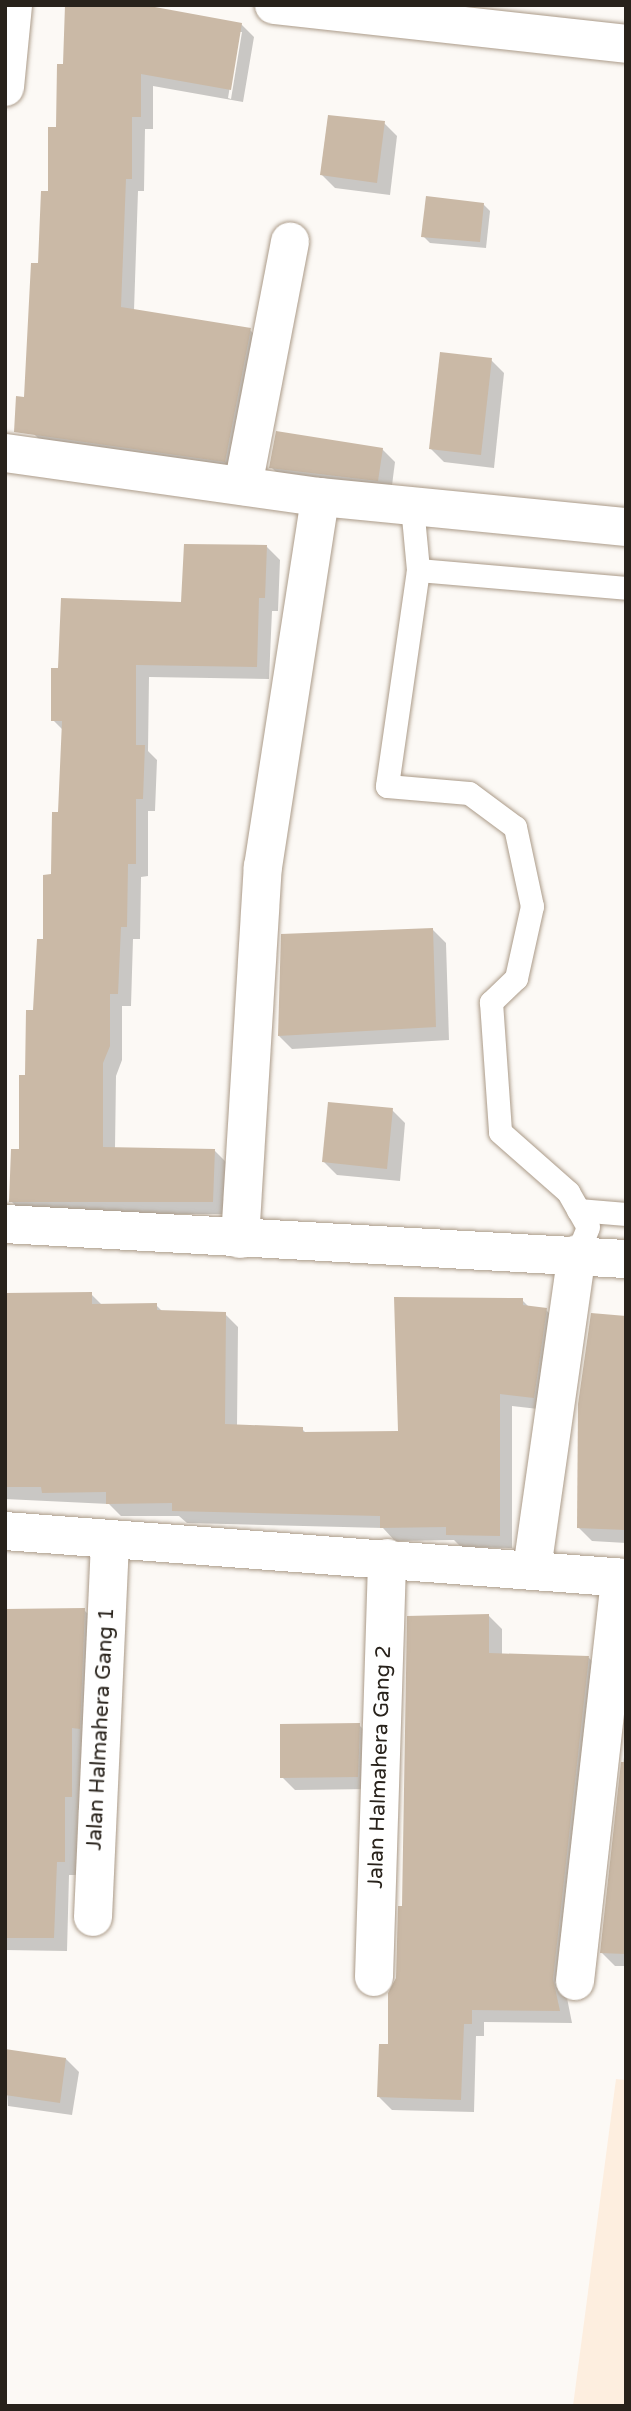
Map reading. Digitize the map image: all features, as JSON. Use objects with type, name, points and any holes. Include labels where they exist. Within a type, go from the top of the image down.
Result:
[{"type":"street","points":[[5,87],[13,5]]},
{"type":"street","points":[[274,5],[626,44]]},
{"type":"street","points":[[243,486],[290,241]]},
{"type":"street","points":[[6,464],[626,527]]},
{"type":"street","points":[[240,1239],[263,867],[320,497]]},
{"type":"street","points":[[5,1224],[240,1239],[577,1254],[626,1259]]},
{"type":"street","points":[[532,1569],[577,1254]]},
{"type":"street","points":[[5,1531],[623,1578],[576,1981]]},
{"type":"street","name":"Jalan Halmahera Gang 1","points":[[93,1917],[110,1541]]},
{"type":"street","name":"Jalan Halmahera Gang 2","points":[[374,1977],[387,1558]]},
{"type":"lane","points":[[412,506],[418,570],[387,786],[469,793],[516,828],[532,906],[516,978],[491,1002],[500,1132],[568,1192],[588,1227],[577,1254]]},
{"type":"lane","points":[[418,570],[626,588]]},
{"type":"lane","points":[[578,1210],[626,1214]]},
{"type":"shaded area","points":[[616,2079],[626,2080],[626,2406],[573,2406]]},
{"type":"building","points":[[65,5],[144,5],[242,23],[231,90],[141,74],[141,117],[132,117],[132,179],[126,179],[121,307],[251,328],[225,462],[14,432],[16,396],[24,397],[31,263],[38,263],[41,191],[48,191],[48,127],[56,127],[57,64],[63,64]]},
{"type":"building","points":[[328,115],[385,121],[377,183],[320,175]]},
{"type":"building","points":[[426,196],[484,203],[480,242],[421,237]]},
{"type":"building","points":[[440,352],[492,358],[481,455],[429,449]]},
{"type":"building","points":[[276,431],[383,448],[378,481],[269,468]]},
{"type":"building","points":[[184,544],[267,545],[265,598],[259,598],[257,667],[136,665],[136,745],[145,745],[143,799],[136,799],[136,864],[128,864],[127,927],[121,927],[118,994],[110,994],[110,1046],[103,1063],[103,1147],[215,1149],[213,1202],[9,1202],[11,1149],[19,1149],[19,1075],[25,1075],[26,1010],[33,1010],[37,939],[43,939],[43,875],[51,874],[52,812],[58,812],[62,721],[51,721],[51,668],[58,668],[61,598],[181,602]]},
{"type":"building","points":[[433,928],[436,1027],[278,1036],[281,934]]},
{"type":"building","points":[[328,1102],[393,1108],[387,1169],[322,1162]]},
{"type":"building","points":[[92,1292],[92,1304],[157,1303],[157,1310],[226,1312],[225,1424],[303,1427],[303,1432],[398,1431],[394,1297],[523,1298],[523,1305],[547,1308],[534,1398],[500,1394],[500,1536],[446,1535],[446,1527],[380,1528],[380,1516],[172,1511],[172,1503],[106,1504],[106,1492],[42,1493],[41,1487],[5,1487],[5,1293]]},
{"type":"building","points":[[591,1313],[626,1316],[626,1530],[577,1528],[578,1404]]},
{"type":"building","points":[[85,1608],[80,1729],[72,1728],[72,1797],[65,1797],[65,1862],[57,1862],[54,1938],[5,1938],[5,1609]]},
{"type":"building","points":[[489,1614],[489,1653],[589,1656],[553,1979],[560,2011],[472,2010],[472,2024],[464,2024],[461,2100],[377,2097],[379,2044],[388,2044],[388,1993],[396,1978],[398,1906],[402,1906],[407,1616]]},
{"type":"building","points":[[360,1723],[358,1777],[280,1778],[280,1724]]},
{"type":"building","points":[[621,1762],[626,1762],[626,1954],[600,1953]]},
{"type":"building","points":[[5,2049],[66,2058],[60,2103],[5,2095]]}]
